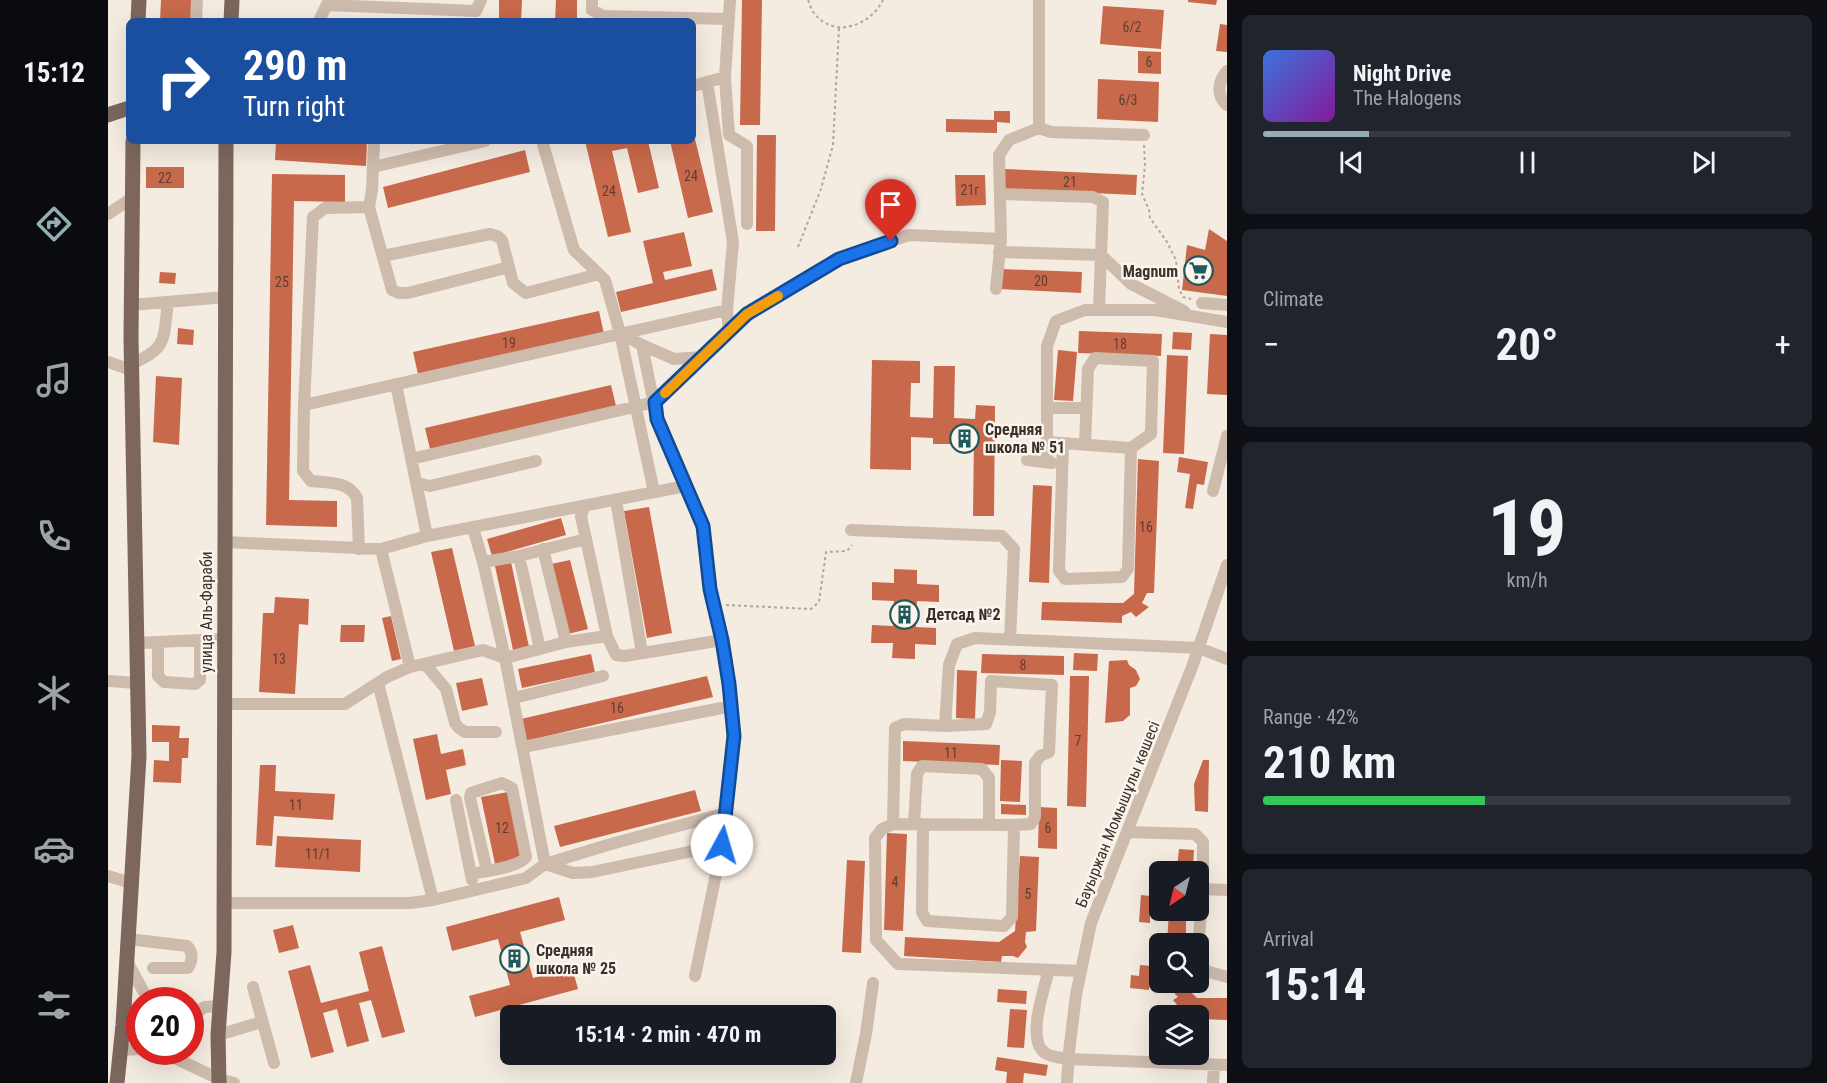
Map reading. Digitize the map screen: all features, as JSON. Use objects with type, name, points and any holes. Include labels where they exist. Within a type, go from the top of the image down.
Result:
[{"type":"main road","points":[[138,18],[139,0]]},
{"type":"main road","points":[[231,18],[232,0]]},
{"type":"main road","points":[[108,115],[126,109]]},
{"type":"main road","points":[[117,1083],[123,1025],[139,756],[131,367],[133,144]]},
{"type":"main road","name":"улица Аль-Фараби","points":[[224,1082],[218,1035],[224,952],[226,144]]},
{"type":"street","points":[[196,18],[197,0]]},
{"type":"street","points":[[320,18],[328,2],[476,11],[481,0]]},
{"type":"street","points":[[592,0],[592,10],[603,16],[687,18]]},
{"type":"street","points":[[730,0],[725,77],[729,135],[747,146],[747,224]]},
{"type":"street","points":[[1039,0],[1039,128]]},
{"type":"street","points":[[696,18],[729,19]]},
{"type":"street","points":[[1227,71],[1222,77],[1219,93],[1227,105]]},
{"type":"street","points":[[696,85],[725,77]]},
{"type":"street","points":[[707,82],[733,242],[727,310],[729,332]]},
{"type":"street","points":[[996,289],[1000,245],[999,155],[1009,140],[1039,128],[1051,132],[1144,135]]},
{"type":"street","points":[[374,144],[369,207],[392,290],[408,293],[509,267]]},
{"type":"street","points":[[372,167],[472,144]]},
{"type":"street","points":[[543,144],[574,250],[605,280],[620,333],[654,492]]},
{"type":"street","points":[[1000,194],[1093,197],[1103,202],[1099,310]]},
{"type":"street","points":[[108,214],[132,198]]},
{"type":"street","points":[[359,549],[357,498],[354,491],[347,486],[311,481],[303,471],[304,405],[313,217],[325,208],[369,207]]},
{"type":"street","points":[[382,256],[490,234],[502,240],[513,284],[526,293],[599,274]]},
{"type":"street","points":[[411,459],[655,402],[747,314],[839,259],[909,235],[1101,255],[1131,284],[1196,317]]},
{"type":"street","points":[[131,305],[226,297]]},
{"type":"street","points":[[108,362],[131,367],[156,352],[162,342],[168,302]]},
{"type":"street","points":[[1202,303],[1227,305]]},
{"type":"street","points":[[304,405],[727,310]]},
{"type":"street","points":[[1047,462],[1047,346],[1056,321],[1085,310],[1155,310],[1227,322]]},
{"type":"street","points":[[620,333],[674,359],[703,357]]},
{"type":"street","points":[[642,345],[657,419],[703,526],[710,589],[722,640],[732,706],[734,736],[722,845],[695,976]]},
{"type":"street","points":[[1047,441],[1131,448],[1151,434],[1153,361],[1095,358],[1088,369],[1085,444]]},
{"type":"street","points":[[396,384],[427,536]]},
{"type":"street","points":[[1047,408],[1086,408]]},
{"type":"street","points":[[1213,491],[1224,462],[1227,436]]},
{"type":"street","points":[[1063,443],[1059,571],[1065,579],[1122,577],[1128,569],[1131,448]]},
{"type":"street","points":[[1027,460],[1062,464]]},
{"type":"street","points":[[417,483],[430,486],[536,461]]},
{"type":"street","points":[[224,542],[381,549],[427,536],[686,486]]},
{"type":"street","points":[[616,500],[642,653]]},
{"type":"street","points":[[584,506],[581,518],[607,636],[616,655],[722,640]]},
{"type":"street","points":[[472,528],[483,562],[514,698],[545,864]]},
{"type":"street","points":[[851,530],[1002,536],[1014,549],[1010,640]]},
{"type":"street","points":[[483,562],[519,556],[586,539]]},
{"type":"street","points":[[381,549],[410,667]]},
{"type":"street","points":[[543,549],[566,642]]},
{"type":"street","points":[[519,556],[540,649]]},
{"type":"street","name":"Бауыржан Момышұлы көшесі","points":[[1067,1083],[1068,1059],[1081,971],[1091,922],[1199,648],[1227,565]]},
{"type":"street","points":[[225,704],[345,704],[378,683],[410,667],[483,650],[505,658],[566,642],[607,636]]},
{"type":"street","points":[[945,726],[949,665],[957,644],[975,638],[1199,648],[1227,659]]},
{"type":"street","points":[[136,643],[223,639]]},
{"type":"street","points":[[158,642],[160,680],[195,684],[200,680],[200,640]]},
{"type":"street","points":[[425,664],[446,688],[455,723],[459,728],[465,732],[496,732]]},
{"type":"street","points":[[514,698],[603,676]]},
{"type":"street","points":[[108,681],[137,683]]},
{"type":"street","points":[[892,824],[895,728],[904,724],[945,726],[987,724],[990,712],[991,681],[1052,685],[1049,752],[1040,756],[1035,762],[1035,817],[1031,824],[892,824],[882,829],[875,838],[876,940],[898,964],[1081,971]]},
{"type":"street","points":[[378,683],[433,900]]},
{"type":"street","points":[[523,747],[732,706]]},
{"type":"street","points":[[989,824],[989,778],[982,769],[922,766],[916,774],[922,912],[927,921],[1004,926],[1012,917],[1014,825]]},
{"type":"street","points":[[471,874],[487,871],[522,863],[526,857],[512,788],[502,783],[475,790],[471,793],[470,798],[487,871]]},
{"type":"street","points":[[456,800],[474,890]]},
{"type":"street","points":[[224,903],[410,903],[433,900],[526,878],[545,864],[726,813]]},
{"type":"street","points":[[1127,832],[1195,834],[1203,842],[1203,861]]},
{"type":"street","points":[[545,864],[573,873],[592,872],[722,845]]},
{"type":"street","points":[[108,876],[131,883]]},
{"type":"street","points":[[1209,889],[1227,890]]},
{"type":"street","points":[[128,939],[187,945],[190,950],[192,956],[188,968],[153,968]]},
{"type":"street","points":[[127,960],[141,987]]},
{"type":"street","points":[[1048,970],[1036,1027],[1038,1047],[1047,1055],[1068,1059],[1227,1065]]},
{"type":"street","points":[[1209,972],[1227,977]]},
{"type":"street","points":[[856,1083],[867,1034],[873,983]]},
{"type":"street","points":[[252,987],[274,1063]]},
{"type":"street","points":[[204,1008],[220,1006]]},
{"type":"street","points":[[218,1035],[262,1022]]},
{"type":"street","points":[[119,1050],[126,1050]]},
{"type":"street","points":[[197,1065],[224,1082]]},
{"type":"street","points":[[1213,1083],[1214,1065]]},
{"type":"path","points":[[808,0],[814,13],[830,25],[839,28],[867,21],[883,0]]},
{"type":"path","points":[[798,247],[821,189],[833,145],[839,28]]},
{"type":"path","points":[[1144,135],[1145,165],[1142,194],[1150,218],[1167,242],[1176,260],[1179,289],[1183,297],[1202,303]]},
{"type":"path","points":[[720,604],[811,609],[819,602],[826,552],[847,551],[852,545]]},
{"type":"building","points":[[161,0],[193,0],[192,18],[160,18]]},
{"type":"building","points":[[499,0],[522,0],[521,18],[499,18]]},
{"type":"building","points":[[556,0],[577,0],[577,18],[555,18]]},
{"type":"building","points":[[742,0],[762,0],[760,125],[740,125]]},
{"type":"building","points":[[1188,0],[1217,0],[1216,5],[1188,2]]},
{"type":"building","points":[[1103,6],[1164,10],[1161,49],[1100,44]]},
{"type":"building","points":[[1220,24],[1227,25],[1227,52],[1216,51]]},
{"type":"building","points":[[1138,51],[1161,52],[1161,74],[1138,73]]},
{"type":"building","points":[[1098,79],[1159,82],[1158,122],[1097,119]]},
{"type":"building","points":[[994,111],[1010,111],[1010,123],[997,122],[997,133],[946,132],[946,119],[994,120]]},
{"type":"building","points":[[757,135],[776,135],[775,231],[756,231]]},
{"type":"building","points":[[696,143],[713,212],[688,218],[671,144]]},
{"type":"building","points":[[276,144],[367,144],[366,166],[275,160]]},
{"type":"building","points":[[586,144],[649,144],[659,188],[638,193],[627,148],[612,151],[631,232],[608,237]]},
{"type":"building","points":[[525,150],[530,172],[388,208],[383,187]]},
{"type":"building","points":[[146,167],[184,167],[184,188],[146,188]]},
{"type":"building","points":[[1005,169],[1137,175],[1136,195],[1004,189]]},
{"type":"building","points":[[272,174],[345,175],[345,202],[294,201],[289,500],[337,501],[337,527],[266,525]]},
{"type":"building","points":[[955,175],[985,175],[986,205],[956,206]]},
{"type":"building","points":[[1209,229],[1227,241],[1227,296],[1182,290],[1187,245],[1205,250]]},
{"type":"building","points":[[684,232],[692,266],[663,272],[665,280],[712,269],[717,290],[621,312],[616,292],[653,283],[643,241]]},
{"type":"building","points":[[1001,269],[1082,272],[1081,293],[1000,289]]},
{"type":"building","points":[[160,272],[176,273],[175,284],[159,283]]},
{"type":"building","points":[[599,311],[604,334],[418,374],[413,352]]},
{"type":"building","points":[[178,328],[194,330],[193,345],[177,344]]},
{"type":"building","points":[[1079,331],[1162,334],[1161,356],[1078,353]]},
{"type":"building","points":[[1173,332],[1192,333],[1191,350],[1172,349]]},
{"type":"building","points":[[1210,334],[1227,335],[1227,395],[1207,394]]},
{"type":"building","points":[[1058,350],[1077,352],[1073,401],[1054,400]]},
{"type":"building","points":[[1167,355],[1188,356],[1184,454],[1163,453]]},
{"type":"building","name":"Средняя школа № 51","points":[[872,360],[920,361],[920,383],[911,383],[910,417],[933,418],[934,366],[955,366],[954,418],[975,419],[976,405],[995,406],[994,516],[973,516],[974,439],[953,438],[953,444],[933,444],[933,438],[911,437],[911,470],[870,469]]},
{"type":"building","points":[[156,376],[182,378],[179,445],[153,442]]},
{"type":"building","points":[[611,385],[616,406],[430,449],[425,428]]},
{"type":"building","points":[[1179,457],[1208,462],[1204,485],[1197,484],[1193,509],[1185,508],[1190,474],[1177,472]]},
{"type":"building","points":[[1138,459],[1159,461],[1154,593],[1147,593],[1142,603],[1149,607],[1136,617],[1131,612],[1122,616],[1122,623],[1041,620],[1042,602],[1123,603],[1134,594]]},
{"type":"building","points":[[1033,485],[1052,486],[1049,583],[1029,582]]},
{"type":"building","points":[[649,507],[672,633],[647,638],[624,511]]},
{"type":"building","points":[[561,518],[566,535],[492,556],[487,539]]},
{"type":"building","points":[[452,548],[475,646],[454,651],[431,552]]},
{"type":"building","points":[[570,560],[588,629],[568,634],[551,564]]},
{"type":"building","points":[[511,562],[529,647],[513,650],[495,566]]},
{"type":"building","name":"Детсад №2","points":[[894,569],[917,570],[917,584],[939,585],[939,602],[917,601],[916,627],[936,628],[936,645],[915,644],[915,659],[892,658],[893,643],[871,643],[872,625],[893,626],[894,601],[872,600],[872,582],[894,583]]},
{"type":"building","points":[[275,597],[309,599],[308,625],[299,624],[295,694],[259,692],[263,613],[274,613]]},
{"type":"building","points":[[391,616],[401,659],[392,661],[382,618]]},
{"type":"building","points":[[341,625],[365,625],[364,642],[340,642]]},
{"type":"building","points":[[1074,653],[1098,654],[1097,671],[1073,670]]},
{"type":"building","points":[[591,654],[595,672],[522,688],[518,669]]},
{"type":"building","points":[[982,654],[1064,656],[1064,675],[981,673]]},
{"type":"building","points":[[1127,660],[1140,679],[1136,686],[1130,688],[1130,715],[1123,721],[1105,723],[1109,661]]},
{"type":"building","points":[[957,670],[977,671],[975,719],[956,718]]},
{"type":"building","points":[[707,676],[713,697],[526,741],[521,719]]},
{"type":"building","points":[[1070,676],[1089,676],[1086,807],[1067,806]]},
{"type":"building","points":[[482,678],[488,705],[462,711],[456,683]]},
{"type":"building","points":[[152,725],[180,726],[179,738],[189,738],[188,758],[182,758],[181,783],[153,782],[154,760],[169,761],[169,742],[152,742]]},
{"type":"building","points":[[437,734],[441,754],[463,749],[466,765],[446,770],[451,794],[426,800],[413,739]]},
{"type":"building","points":[[903,741],[1000,745],[999,765],[903,761]]},
{"type":"building","points":[[1001,760],[1022,761],[1020,802],[1000,801]]},
{"type":"building","points":[[1203,760],[1209,760],[1208,812],[1195,811],[1194,784]]},
{"type":"building","points":[[260,765],[276,765],[275,791],[335,794],[333,820],[274,816],[272,846],[256,845]]},
{"type":"building","points":[[695,790],[701,811],[560,847],[554,826]]},
{"type":"building","points":[[508,792],[523,858],[495,864],[481,797]]},
{"type":"building","points":[[1001,804],[1026,805],[1026,815],[1001,814]]},
{"type":"building","points":[[1039,807],[1057,808],[1057,849],[1038,848]]},
{"type":"building","points":[[887,833],[907,834],[903,931],[884,930]]},
{"type":"building","points":[[277,836],[361,840],[360,872],[275,867]]},
{"type":"building","points":[[1179,849],[1194,850],[1193,861],[1178,861]]},
{"type":"building","points":[[1020,856],[1039,857],[1036,931],[1026,932],[1027,947],[1018,958],[1002,956],[1001,962],[904,956],[905,937],[999,942],[1015,931]]},
{"type":"building","points":[[847,860],[865,861],[861,953],[842,952]]},
{"type":"building","points":[[1141,895],[1149,896],[1150,923],[1139,922]]},
{"type":"building","name":"Средняя школа № 25","points":[[559,897],[565,920],[520,932],[533,978],[572,967],[578,989],[519,1005],[500,1005],[500,1010],[475,1017],[469,996],[510,985],[498,939],[452,951],[446,927]]},
{"type":"building","points":[[1168,921],[1186,921],[1186,933],[1168,933]]},
{"type":"building","points":[[293,925],[299,948],[279,953],[273,930]]},
{"type":"building","points":[[382,946],[405,1032],[382,1038],[371,1000],[359,1003],[369,1041],[347,1047],[337,1009],[323,1013],[334,1052],[311,1058],[288,971],[310,965],[321,1003],[369,991],[359,952]]},
{"type":"building","points":[[1140,965],[1149,966],[1149,990],[1130,988],[1131,975],[1139,976]]},
{"type":"building","points":[[998,989],[1027,991],[1026,1004],[997,1002]]},
{"type":"building","points":[[1192,993],[1197,998],[1227,998],[1227,1020],[1209,1019],[1209,1005],[1177,1005],[1173,1000],[1178,997],[1175,994]]},
{"type":"building","points":[[1010,1009],[1027,1010],[1024,1048],[1007,1047]]},
{"type":"building","points":[[997,1057],[1048,1065],[1046,1076],[1024,1073],[1023,1083],[1006,1083],[1007,1072],[995,1070]]},
{"type":"slow traffic","points":[[665,393],[747,314],[778,296]]},
{"type":"place","name":"Magnum","points":[[1199,271]]},
{"type":"place","name":"Средняя школа № 51","points":[[964,438]]},
{"type":"place","name":"Детсад №2","points":[[905,614]]},
{"type":"place","name":"Средняя школа № 25","points":[[515,959]]},
{"type":"route","points":[[722,845],[734,736],[729,684],[710,589],[703,526],[657,419],[655,402],[747,314],[839,259],[891,241]]}]
